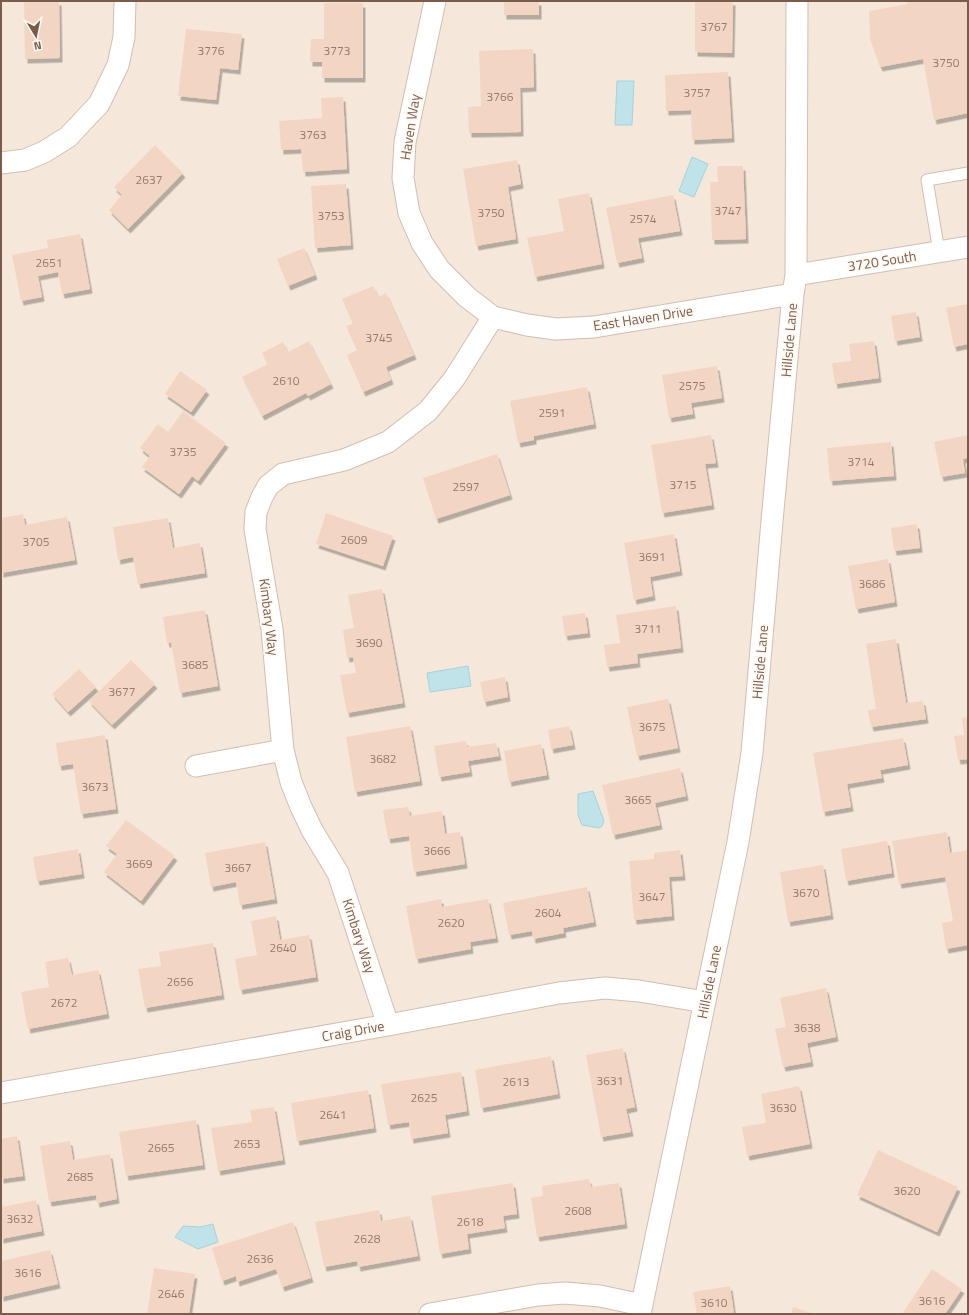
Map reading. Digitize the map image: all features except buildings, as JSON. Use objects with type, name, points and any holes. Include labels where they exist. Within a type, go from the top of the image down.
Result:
[{"type":"street","points":[[1,163],[25,160],[44,152],[68,137],[99,104],[118,65],[124,36],[125,1]]},
{"type":"street","name":"Haven Way","points":[[434,1],[405,142],[403,178],[410,213],[422,243],[439,269],[467,297],[493,317]]},
{"type":"street","name":"Hillside Lane","points":[[641,1309],[738,842],[752,753],[794,284],[798,1]]},
{"type":"street","name":"3720 South","points":[[794,284],[938,252],[968,247]]},
{"type":"street","name":"East Haven Drive","points":[[493,317],[527,325],[556,329],[594,327],[794,284]]},
{"type":"street","name":"Kimbary Way","points":[[388,1025],[338,873],[312,830],[291,782],[284,750],[272,629],[255,529],[256,512],[262,496],[268,486],[283,474],[344,460],[388,442],[428,411],[454,379],[493,317]]},
{"type":"street","points":[[196,766],[284,750]]},
{"type":"street","name":"Craig Drive","points":[[1,1093],[388,1025],[559,993],[606,988],[639,991],[705,1002]]},
{"type":"street","points":[[430,1314],[538,1295],[565,1293],[600,1296],[641,1309]]},
{"type":"lane","points":[[938,252],[927,180],[968,173]]},
{"type":"shaded area","points":[[1,1],[968,1],[968,1314],[1,1314]]},
{"type":"water","points":[[617,81],[634,81],[632,125],[615,125]]},
{"type":"water","points":[[692,157],[708,164],[694,197],[679,191]]},
{"type":"water","points":[[468,666],[471,686],[430,692],[427,673]]},
{"type":"water","points":[[593,791],[604,821],[602,826],[599,828],[582,825],[578,815],[578,794]]},
{"type":"water","points":[[213,1224],[218,1242],[198,1249],[175,1237],[183,1226],[200,1227]]}]
